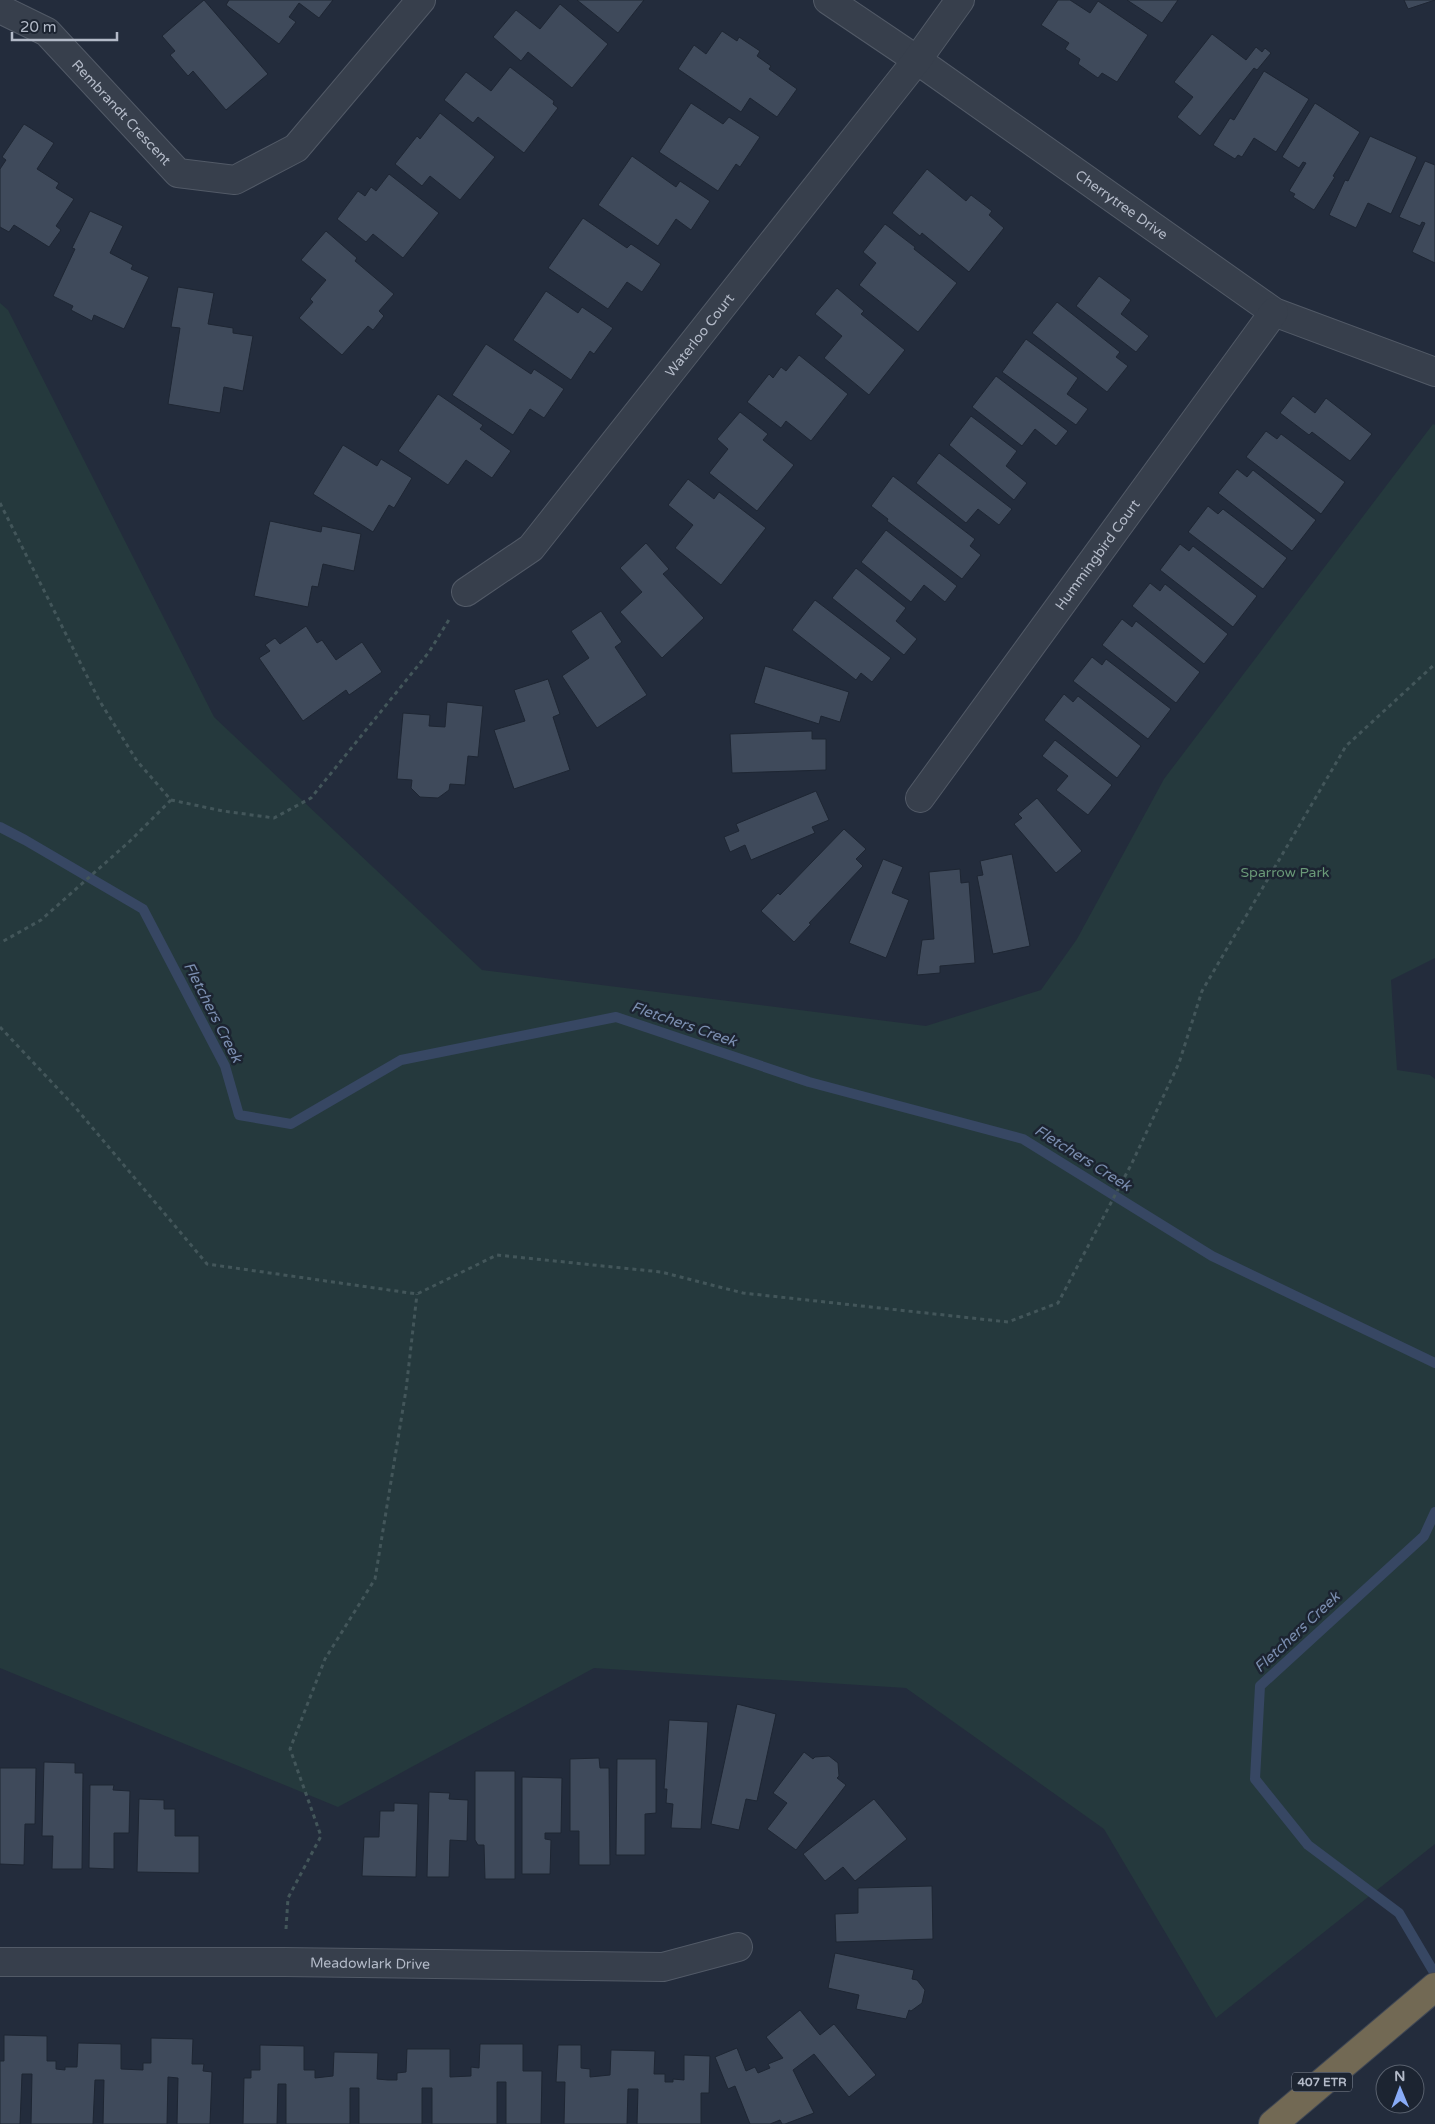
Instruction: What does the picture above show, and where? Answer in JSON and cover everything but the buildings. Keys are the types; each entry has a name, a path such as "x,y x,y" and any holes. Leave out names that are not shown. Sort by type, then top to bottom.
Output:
{"highway":[{"name":"407 ETR","path":"1273,2124 1435,1987"}],"street":[{"name":"Rembrandt Crescent","path":"0,8 47,32 178,173 235,180 296,148 421,0"},
{"name":"Cherrytree Drive","path":"828,0 917,60 1274,312 1435,372"},
{"name":"Waterloo Court","path":"466,592 531,548 917,60 960,0"},
{"name":"Hummingbird Court","path":"920,798 1274,312"},
{"name":"Meadowlark Drive","path":"0,1962 285,1962 662,1967 738,1947"}],"path":[{"path":"0,503 99,700 137,761 171,800 223,811 274,818 311,798 428,652 466,592"},
{"path":"0,1027 75,1107 208,1264 417,1294 497,1255 660,1272 743,1293 1008,1322 1058,1303 1132,1163 1179,1063 1202,991 1346,746 1435,664"},
{"path":"0,943 42,920 130,841 171,800"},
{"path":"285,1962 288,1898 321,1836 290,1749 324,1659 375,1579 406,1390 417,1294"}],"green space":[{"name":"Sparrow Park","path":"0,303 8,310 214,717 482,970 926,1026 1041,990 1077,939 1164,779 1433,424 1435,425 1435,958 1391,980 1397,1070 1430,1075 1435,1079 1435,1844 1216,2018 1104,1829 906,1688 594,1668 338,1807 0,1668"}],"waterway":[{"name":"Fletchers Creek","path":"0,827 143,909 225,1066 239,1115 291,1124 401,1060 616,1017 809,1082 1023,1139 1212,1256 1435,1363"},
{"name":"Fletchers Creek","path":"1435,1512 1424,1536 1260,1686 1255,1779 1308,1845 1399,1913 1435,1974"}]}
